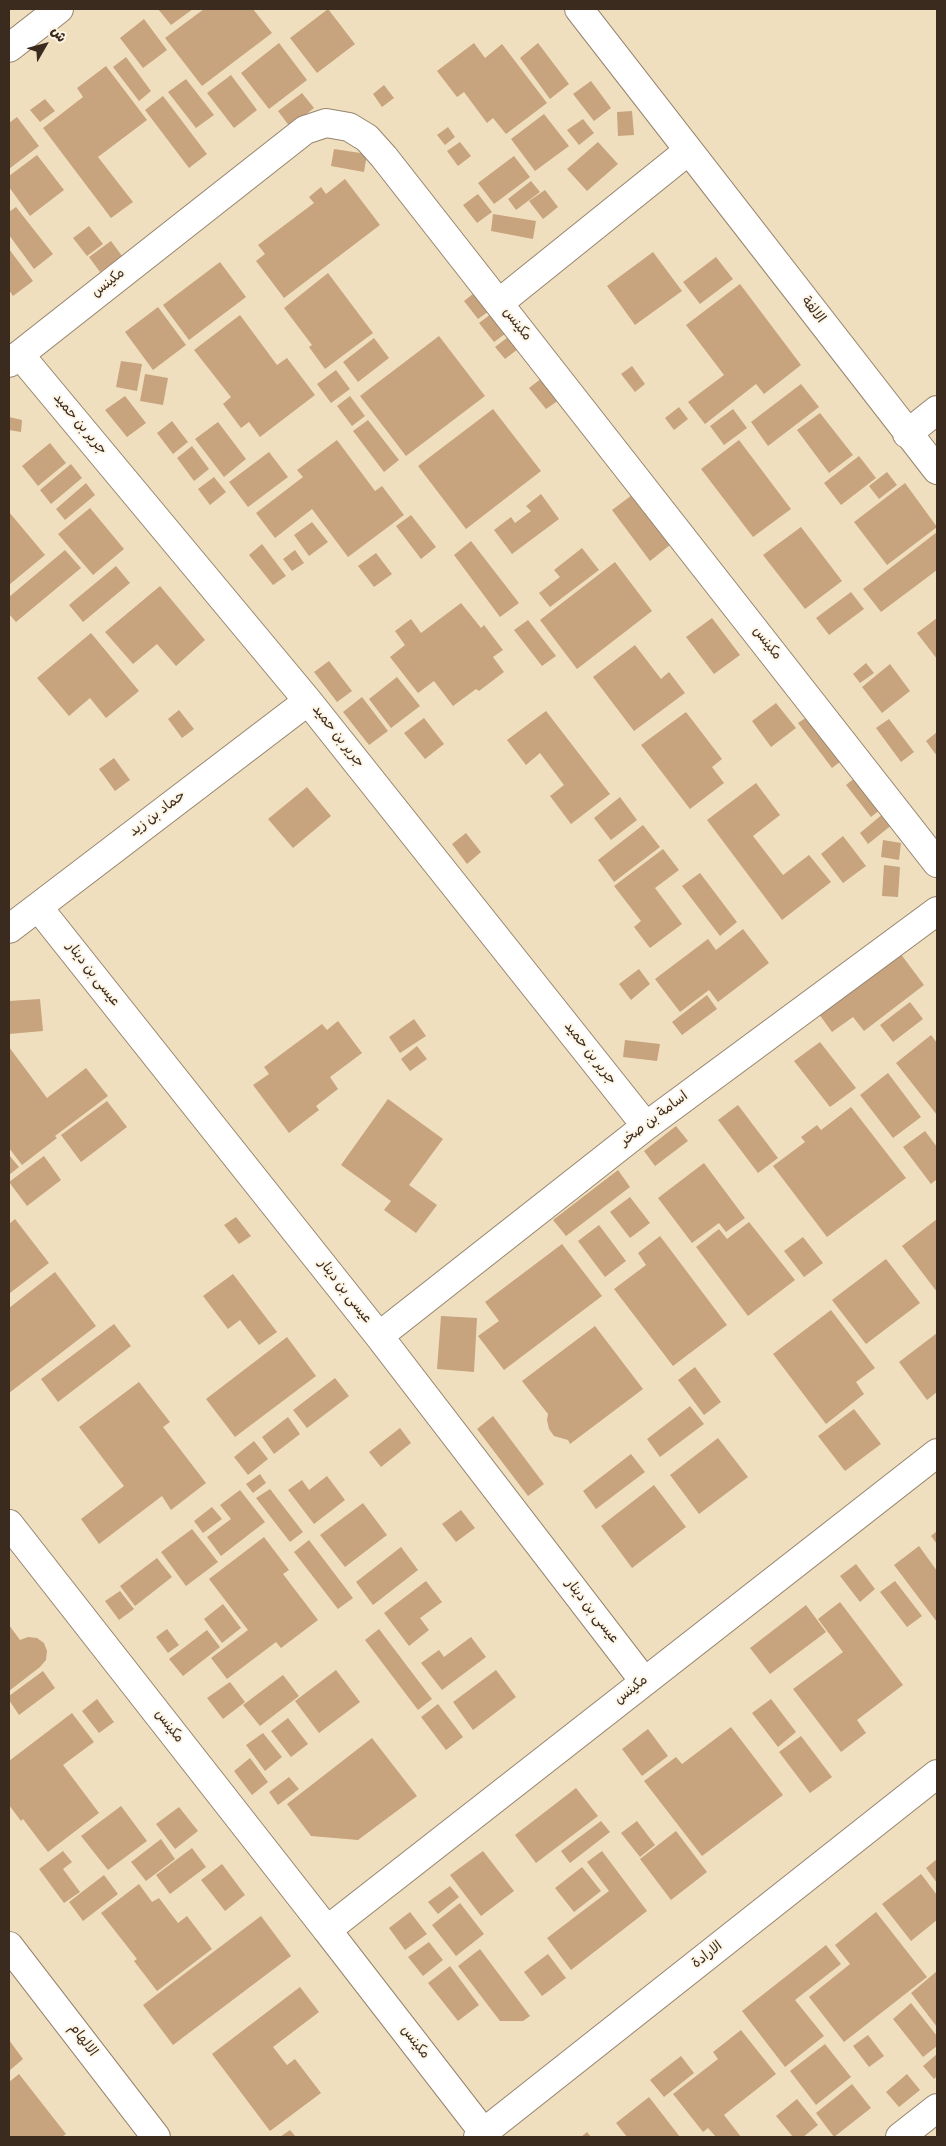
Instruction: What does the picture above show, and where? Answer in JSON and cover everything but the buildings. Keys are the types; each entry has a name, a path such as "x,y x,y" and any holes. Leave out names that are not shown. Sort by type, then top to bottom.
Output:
{"street":[{"path":"9,48 59,9"},
{"name":"الالفة","path":"579,9 907,434 937,470"},
{"name":"مكينس","path":"14,359 305,130 326,123 349,127 367,138 384,156 937,863"},
{"path":"499,303 688,151"},
{"name":"جرير بن حميد","path":"14,359 308,701 646,1126"},
{"path":"907,434 937,410"},
{"name":"حماد بن زيد","path":"9,930 308,701"},
{"name":"عيسى بن دينار","path":"38,907 379,1336 644,1681"},
{"name":"اسامة بن صخر","path":"379,1336 646,1126 937,912"},
{"name":"مكينس","path":"327,1930 937,1453"},
{"name":"مكينس","path":"9,1524 327,1930 481,2135"},
{"name":"الارادة","path":"481,2135 937,1774"},
{"name":"الالهام","path":"9,1946 156,2137"},
{"path":"900,2137 937,2108"}]}
